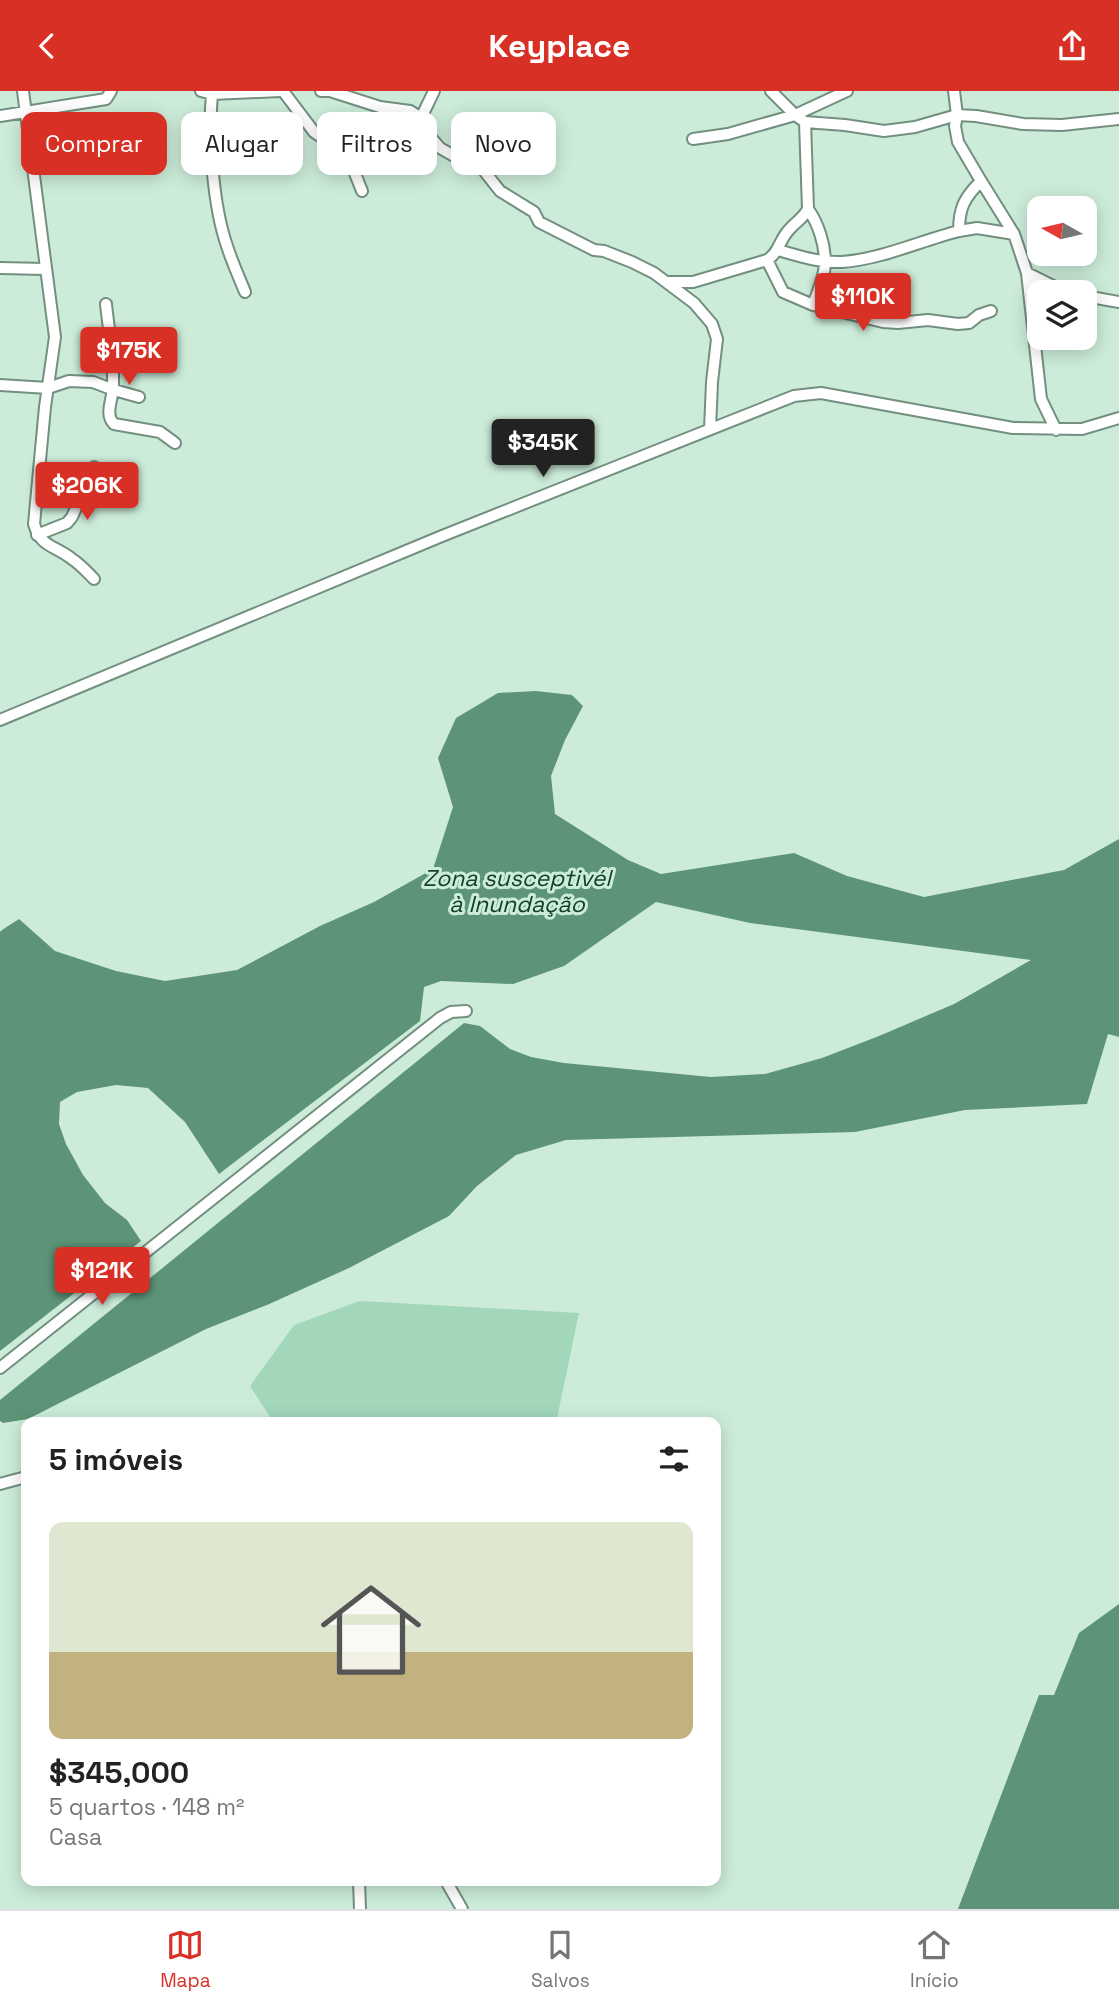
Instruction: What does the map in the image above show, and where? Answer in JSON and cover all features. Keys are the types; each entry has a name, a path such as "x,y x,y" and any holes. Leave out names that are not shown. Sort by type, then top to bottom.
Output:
{"street":[{"path":"23,91 26,112"},
{"path":"32,112 106,99 111,91"},
{"path":"245,292 226,246 220,217 207,92 282,91 313,132 338,149 352,166 362,191"},
{"path":"321,91 330,91 380,107 412,112"},
{"path":"424,112 434,91"},
{"path":"771,91 805,122 884,131 915,127 957,115 1023,124 1062,125 1119,119"},
{"path":"694,139 728,134 795,115 847,91"},
{"path":"954,91 958,142 1014,234 1027,273 1041,399 1056,430"},
{"path":"1102,120 1119,110"},
{"path":"0,116 21,114"},
{"path":"668,282 693,282 773,257 785,233 804,217 808,209 805,122"},
{"path":"437,144 452,156 481,167 500,191 534,212 539,222 594,250 604,251 654,273 694,303 712,324 717,339 710,429"},
{"path":"34,175 55,337 34,524 42,542 71,557 94,579"},
{"path":"959,231 959,215 963,203 981,181"},
{"path":"808,209 816,220 825,261 813,305"},
{"path":"778,250 813,260 842,262 879,256 959,231 977,229 1014,234"},
{"path":"767,260 783,292 813,305 883,322 928,320 969,323 979,315 991,311"},
{"path":"0,268 45,269"},
{"path":"1027,273 1043,280"},
{"path":"1097,298 1119,302"},
{"path":"106,304 114,390 109,415 114,423 160,432 175,443"},
{"path":"0,385 48,389 69,381 93,382 139,397"},
{"path":"0,720 442,536 794,396 821,393 1013,428 1082,429 1119,418"},
{"path":"37,535 67,523 94,467"},
{"path":"0,1368 440,1018 451,1012 466,1011"},
{"path":"0,1483 21,1478"},
{"path":"359,1886 360,1909"},
{"path":"449,1886 462,1909"}],"shaded area":[{"path":"360,1301 579,1313 557,1417 270,1417 250,1386 294,1325"}],"water":[{"name":"Zona susceptivél à Inundação","path":"536,691 572,695 583,706 565,740 551,776 555,814 628,860 661,874 794,853 847,876 924,897 1064,870 1119,839 1119,1037 1108,1034 1087,1104 965,1110 855,1132 566,1140 516,1155 477,1186 449,1216 349,1268 206,1329 32,1417 21,1417 21,1420 3,1423 0,1421 0,1400 464,1023 480,1026 510,1049 531,1057 564,1063 711,1077 765,1074 822,1058 954,1004 1031,960 750,923 656,902 564,966 513,984 441,981 424,987 420,1021 219,1174 185,1122 148,1088 116,1085 77,1092 60,1102 59,1124 66,1144 83,1175 105,1203 127,1220 141,1241 0,1351 0,932 19,919 55,951 116,971 165,981 237,970 320,926 374,902 433,869 453,807 438,758 456,718 498,693"},
{"path":"1119,1604 1119,1909 958,1909 1039,1695 1054,1695 1079,1633"}]}
